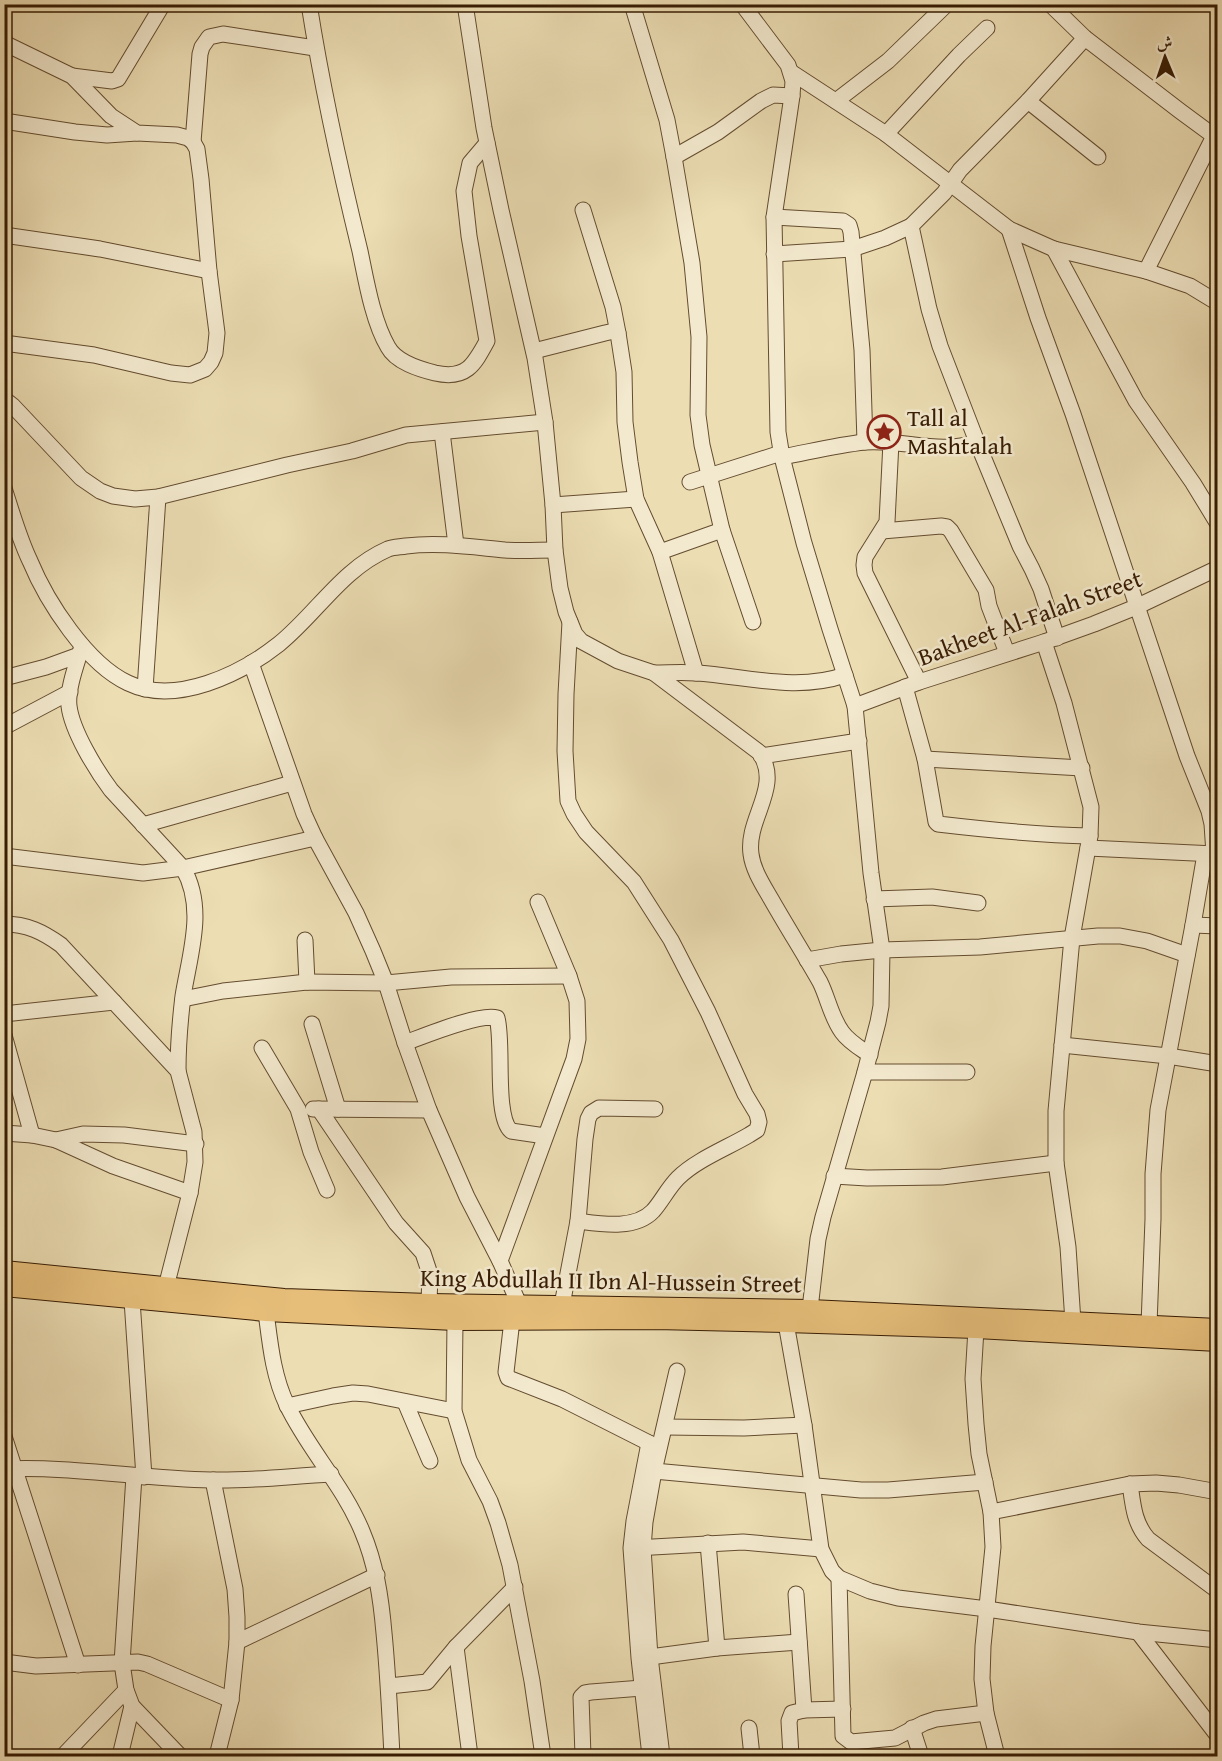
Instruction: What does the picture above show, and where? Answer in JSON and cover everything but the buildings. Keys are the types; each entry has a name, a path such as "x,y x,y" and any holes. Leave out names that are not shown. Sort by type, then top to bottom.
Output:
{"main road":[{"name":"King Abdullah II Ibn Al-Hussein Street","path":"4,1270 284,1298 429,1303 516,1312 656,1320 1217,1335"},
{"name":"King Abdullah II Ibn Al-Hussein Street","path":"4,1287 266,1312 455,1321 562,1305 810,1309 1149,1325 1217,1335"}],"street":[{"path":"72,76 118,80 163,4"},
{"path":"309,4 315,48 350,213 380,328 388,349 397,357 422,369 441,374 461,372 471,368 487,341 469,236 464,191 470,163 487,143"},
{"path":"465,4 487,143 534,351 545,422 560,588 570,622 581,641 618,661 654,673 715,718 766,762 768,777 765,794 750,836 751,856 759,877 821,985 834,1020 851,1042 870,1055"},
{"path":"632,4 667,120 674,157 694,284 699,337 698,415 708,477 722,530 753,622"},
{"path":"742,4 788,65 793,81 774,217 778,432 781,455 804,543 855,706 874,899 882,950 881,1006 870,1055 818,1239 810,1309"},
{"path":"836,101 888,61 947,4"},
{"path":"1050,4 1086,38 1216,137 1146,271"},
{"path":"886,134 958,54 987,28"},
{"path":"193,142 200,54 209,36 223,34 315,48"},
{"path":"774,254 852,249 911,226 931,208 960,170 1086,38"},
{"path":"4,43 72,76 111,116 137,133"},
{"path":"791,72 886,134 1009,229 1054,249 1146,271 1190,286 1218,303"},
{"path":"674,157 718,132 761,101 773,95 792,96"},
{"path":"1028,101 1098,157"},
{"path":"4,121 107,135 137,133 177,135 193,142 197,149 201,179 217,333 212,362 205,369 190,375 171,373 94,355 4,343"},
{"path":"583,210 613,307 618,333 624,372 625,422 636,499 660,552 696,673"},
{"path":"774,217 843,221 849,225 862,350 865,442"},
{"path":"911,226 929,309 940,346 977,442 1020,546 1032,569 1091,807 1089,842 1072,938 1056,1111 1056,1163 1068,1247 1073,1322"},
{"path":"1009,229 1077,425 1136,607 1212,824 1212,854 1193,925 1158,1110 1154,1158 1149,1325"},
{"path":"4,236 100,249 209,271"},
{"path":"1054,249 1136,401 1193,483 1218,524"},
{"path":"534,351 614,331 618,333"},
{"path":"4,399 81,478 100,491 125,498 158,497 352,451 406,435 545,422"},
{"path":"442,432 456,545"},
{"path":"690,482 781,455 865,442 891,442 950,448 977,442"},
{"path":"891,442 887,522 865,557 864,565 865,573 912,684 934,818 938,824 1212,854"},
{"path":"4,488 29,561 42,588 81,651 111,674 129,684 160,691 196,688 251,663 301,624 355,568 369,558 391,548 423,544 507,550 555,550"},
{"path":"145,688 158,497"},
{"path":"553,505 636,499"},
{"path":"882,531 947,527 986,590 989,606 1007,653"},
{"path":"660,552 722,530"},
{"name":"Bakheet Al-Falah Street","path":"855,706 912,684 1050,640 1136,607 1218,568"},
{"path":"570,622 565,751 568,801 586,832 634,882 671,940 708,1011 759,1122 757,1130 678,1178 652,1212 641,1221 618,1224 578,1221"},
{"path":"4,678 46,667 81,651"},
{"path":"81,651 70,692 69,705 72,718 92,761 111,790 183,868 190,880 196,913 183,999 178,1071 190,1111 196,1144 195,1162 190,1193 166,1287"},
{"path":"251,663 292,783 315,838 356,913 386,983 429,1110 467,1197 500,1261 516,1312 506,1372 508,1378 562,1399 654,1446"},
{"path":"654,673 696,673 779,684 832,680 845,675"},
{"path":"4,727 70,692"},
{"path":"761,756 859,741"},
{"path":"925,759 1082,768"},
{"path":"143,825 292,783"},
{"path":"4,856 143,873 183,868 315,838"},
{"path":"874,899 932,897 978,903"},
{"path":"500,1261 574,1059 578,1039 577,1001 538,902"},
{"path":"4,924 28,926 46,933 62,945 178,1071"},
{"path":"1193,925 1218,926"},
{"path":"807,960 882,950 980,947 1120,936 1147,941 1187,955"},
{"path":"305,940 307,982"},
{"path":"183,999 223,991 307,982 386,983 451,977 569,976"},
{"path":"4,1014 114,1002"},
{"path":"405,1043 455,1025 490,1017 496,1018 506,1125 512,1131 544,1136"},
{"path":"312,1024 338,1109"},
{"path":"4,1035 32,1135"},
{"path":"1062,1045 1168,1056 1218,1064"},
{"path":"262,1048 298,1109 311,1152 327,1190"},
{"path":"865,1072 968,1072"},
{"path":"562,1305 578,1221 588,1119 591,1113 599,1108 655,1109"},
{"path":"298,1109 429,1110"},
{"path":"319,1109 396,1223 423,1253 430,1274 429,1303"},
{"path":"4,1133 56,1140 113,1166 190,1193"},
{"path":"56,1140 83,1134 124,1134 196,1144"},
{"path":"834,1176 942,1177 1056,1163"},
{"path":"132,1300 139,1477 122,1663 126,1690 132,1706 180,1756"},
{"path":"266,1312 278,1380 287,1406 346,1500 361,1529 377,1575 389,1686 392,1756"},
{"path":"455,1321 454,1411 469,1460 490,1501 498,1523 515,1587 543,1756"},
{"path":"786,1323 814,1486 821,1549 832,1571 839,1578 870,1591 898,1598 1218,1641"},
{"path":"976,1329 973,1379 976,1424 991,1512 993,1546 982,1679 986,1713 997,1756"},
{"path":"662,1756 633,1521 654,1446 665,1427 677,1371"},
{"path":"287,1406 353,1394 379,1395 454,1411"},
{"path":"405,1402 429,1461"},
{"path":"665,1427 744,1428 804,1425"},
{"path":"4,1436 10,1469 78,1665"},
{"path":"650,1756 642,1688 637,1548 645,1522 654,1471 654,1446"},
{"path":"10,1469 213,1480 331,1474"},
{"path":"654,1471 861,1490 985,1482"},
{"path":"213,1480 235,1589 237,1642 231,1700 217,1756"},
{"path":"991,1512 1130,1484 1167,1484 1218,1492"},
{"path":"1130,1484 1140,1530 1148,1539 1218,1590"},
{"path":"637,1548 708,1543 761,1543 821,1549"},
{"path":"708,1543 717,1648"},
{"path":"237,1642 377,1575"},
{"path":"839,1578 843,1736 845,1739 851,1742 895,1738 912,1728 936,1719 986,1713"},
{"path":"389,1686 427,1682 456,1647 515,1587"},
{"path":"796,1594 804,1710"},
{"path":"1138,1632 1218,1736"},
{"path":"650,1657 717,1648 799,1642"},
{"path":"456,1647 470,1756"},
{"path":"4,1662 36,1666 138,1662 156,1667 231,1700"},
{"path":"582,1756 581,1697 591,1692 642,1688"},
{"path":"63,1756 126,1690"},
{"path":"120,1756 132,1706"},
{"path":"791,1756 789,1721 792,1713 804,1710 843,1709"},
{"path":"749,1728 752,1756"},
{"path":"912,1728 921,1756"}],"place":[{"name":"Tall al Mashtalah","path":"884,432"}]}
